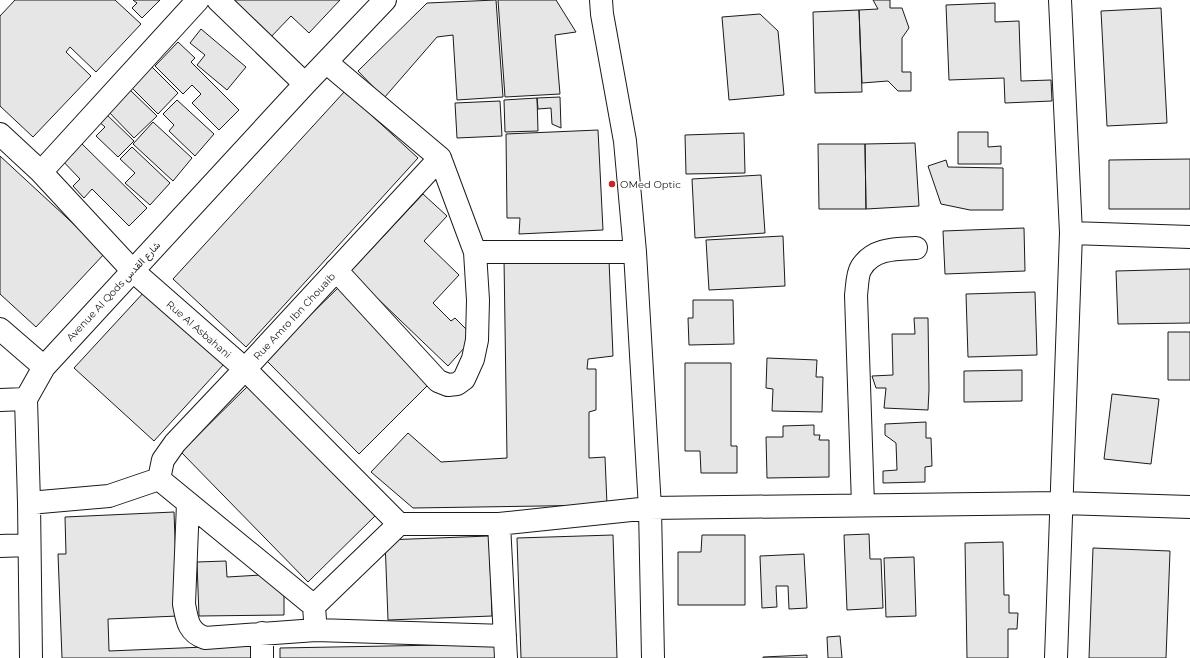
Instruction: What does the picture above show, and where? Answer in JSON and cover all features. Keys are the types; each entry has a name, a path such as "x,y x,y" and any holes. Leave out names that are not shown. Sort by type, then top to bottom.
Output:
{"street":[{"path":"41,172 198,0"},
{"path":"218,0 305,84"},
{"name":"Avenue Al Qods شارع القدس","path":"26,399 44,367 132,270 385,0"},
{"path":"601,0 602,14 625,141 635,252 650,508 653,658"},
{"path":"1056,658 1071,233 1060,0"},
{"path":"326,62 440,158 475,252 478,300 477,340 473,359 464,379 457,384 448,385 438,381 336,270"},
{"name":"Rue Al Asbahani","path":"0,134 41,172 132,270 244,370 399,524"},
{"name":"Rue Amro Ibn Chouaib","path":"159,479 163,460 175,443 440,158"},
{"path":"1071,233 1190,238"},
{"path":"863,505 856,296 860,269 871,257 887,250 916,248"},
{"path":"475,252 635,252"},
{"path":"0,329 44,367"},
{"path":"0,400 26,399 29,503 30,658"},
{"path":"29,503 109,496 159,479 314,606 316,630"},
{"path":"314,606 399,524 499,524 650,508 1062,503 1190,507"},
{"path":"188,504 184,604 186,617 191,630 197,635 205,638 316,630 505,636"},
{"path":"499,524 506,658"},
{"path":"0,546 29,545"},
{"path":"262,633 262,658"}],"building":[{"path":"15,0 115,0 141,24 96,72 70,47 66,52 91,76 33,137 0,106 0,16"},
{"path":"133,0 160,0 142,18 132,8 137,3"},
{"path":"227,0 340,0 309,33 291,16 268,40"},
{"path":"496,0 503,97 457,100 453,35 437,37 384,98 358,71 427,3"},
{"path":"498,0 556,0 576,32 555,35 560,94 505,97"},
{"path":"873,0 890,0 890,8 902,8 909,28 902,38 902,72 911,72 911,91 898,91 888,81 862,83 859,10 878,9"},
{"path":"995,3 995,22 1019,21 1021,81 1051,80 1052,101 1005,103 1004,78 949,80 946,5"},
{"path":"1161,8 1167,123 1107,126 1101,11"},
{"path":"859,10 862,92 815,93 813,12"},
{"path":"760,14 778,31 784,95 729,100 722,17"},
{"path":"201,29 246,67 227,90 197,65 205,55 190,43"},
{"path":"178,42 195,58 191,62 239,110 219,130 192,103 201,94 192,85 183,94 155,66"},
{"path":"150,65 178,93 158,114 130,86"},
{"path":"129,89 157,116 134,138 107,110"},
{"path":"345,91 418,158 246,347 173,279"},
{"path":"560,97 561,128 552,124 551,108 538,109 537,98"},
{"path":"537,98 538,131 505,132 504,100"},
{"path":"177,100 214,134 195,156 169,131 174,125 163,114"},
{"path":"500,101 502,136 457,138 455,103"},
{"path":"105,113 134,141 118,157 96,136 105,127 97,120"},
{"path":"153,122 192,158 173,181 133,144"},
{"path":"598,130 603,230 519,234 520,218 507,218 506,134"},
{"path":"958,132 988,132 988,147 1001,146 1001,164 958,164"},
{"path":"744,133 745,173 686,174 685,135"},
{"path":"77,139 147,208 129,226 92,189 84,198 73,186 80,179 59,157"},
{"path":"915,143 919,206 866,209 865,144"},
{"path":"818,144 865,144 866,209 819,209"},
{"path":"132,147 170,183 150,205 125,183 135,173 120,159"},
{"path":"0,156 105,253 36,327 0,294"},
{"path":"1190,159 1190,209 1109,209 1109,160"},
{"path":"946,160 948,167 1003,168 1003,210 970,210 941,204 928,166"},
{"path":"761,175 765,233 695,238 692,179"},
{"path":"423,194 447,216 424,241 459,275 433,303 451,321 455,318 474,337 448,366 350,272"},
{"path":"1024,228 1025,271 945,274 943,231"},
{"path":"783,236 785,286 709,290 706,240"},
{"path":"504,259 609,260 613,356 588,359 587,369 596,369 596,410 589,412 589,458 605,457 607,505 413,508 371,472 408,433 441,462 507,458"},
{"path":"1190,269 1190,323 1118,324 1116,271"},
{"path":"338,288 431,382 359,454 265,359"},
{"path":"145,291 224,364 154,441 74,368"},
{"path":"1035,292 1037,355 968,357 966,294"},
{"path":"693,300 733,300 734,344 689,345 688,318 693,318"},
{"path":"914,318 928,318 928,410 884,408 886,388 876,388 872,376 893,375 892,334 915,334"},
{"path":"1168,332 1190,332 1190,380 1168,380"},
{"path":"767,358 817,360 816,377 823,377 822,412 772,411 773,389 766,388"},
{"path":"685,363 731,363 731,446 737,446 737,473 701,473 700,451 685,451"},
{"path":"1022,370 1022,401 964,402 964,371"},
{"path":"251,383 378,513 308,582 181,452"},
{"path":"1112,394 1159,399 1151,464 1104,459"},
{"path":"926,422 926,438 931,438 932,466 925,467 925,482 883,483 883,471 897,470 896,443 885,435 885,424"},
{"path":"814,425 814,435 820,435 819,440 829,440 829,477 767,478 766,437 783,437 783,426"},
{"path":"174,512 178,616 108,619 109,651 252,645 252,658 62,658 58,554 66,554 65,517"},
{"path":"869,534 870,559 881,559 883,608 847,610 844,535"},
{"path":"613,535 617,658 521,658 517,538"},
{"path":"702,535 745,535 745,605 678,605 678,552 701,552"},
{"path":"489,536 492,616 388,620 385,540"},
{"path":"1003,542 1004,595 1009,595 1009,613 1018,613 1017,629 1008,629 1008,658 967,658 965,543"},
{"path":"1093,548 1170,551 1166,658 1089,658"},
{"path":"804,554 807,608 789,609 788,586 776,586 777,607 762,608 760,556"},
{"path":"914,557 916,616 886,617 884,558"},
{"path":"226,561 227,577 261,575 284,596 284,615 199,616 197,562"},
{"path":"840,636 842,658 828,658 827,637"},
{"path":"495,644 495,658 280,658 280,648"},
{"path":"807,655 807,658 763,658 763,657"}],"place":[{"name":"OMed Optic","path":"612,184"}]}
